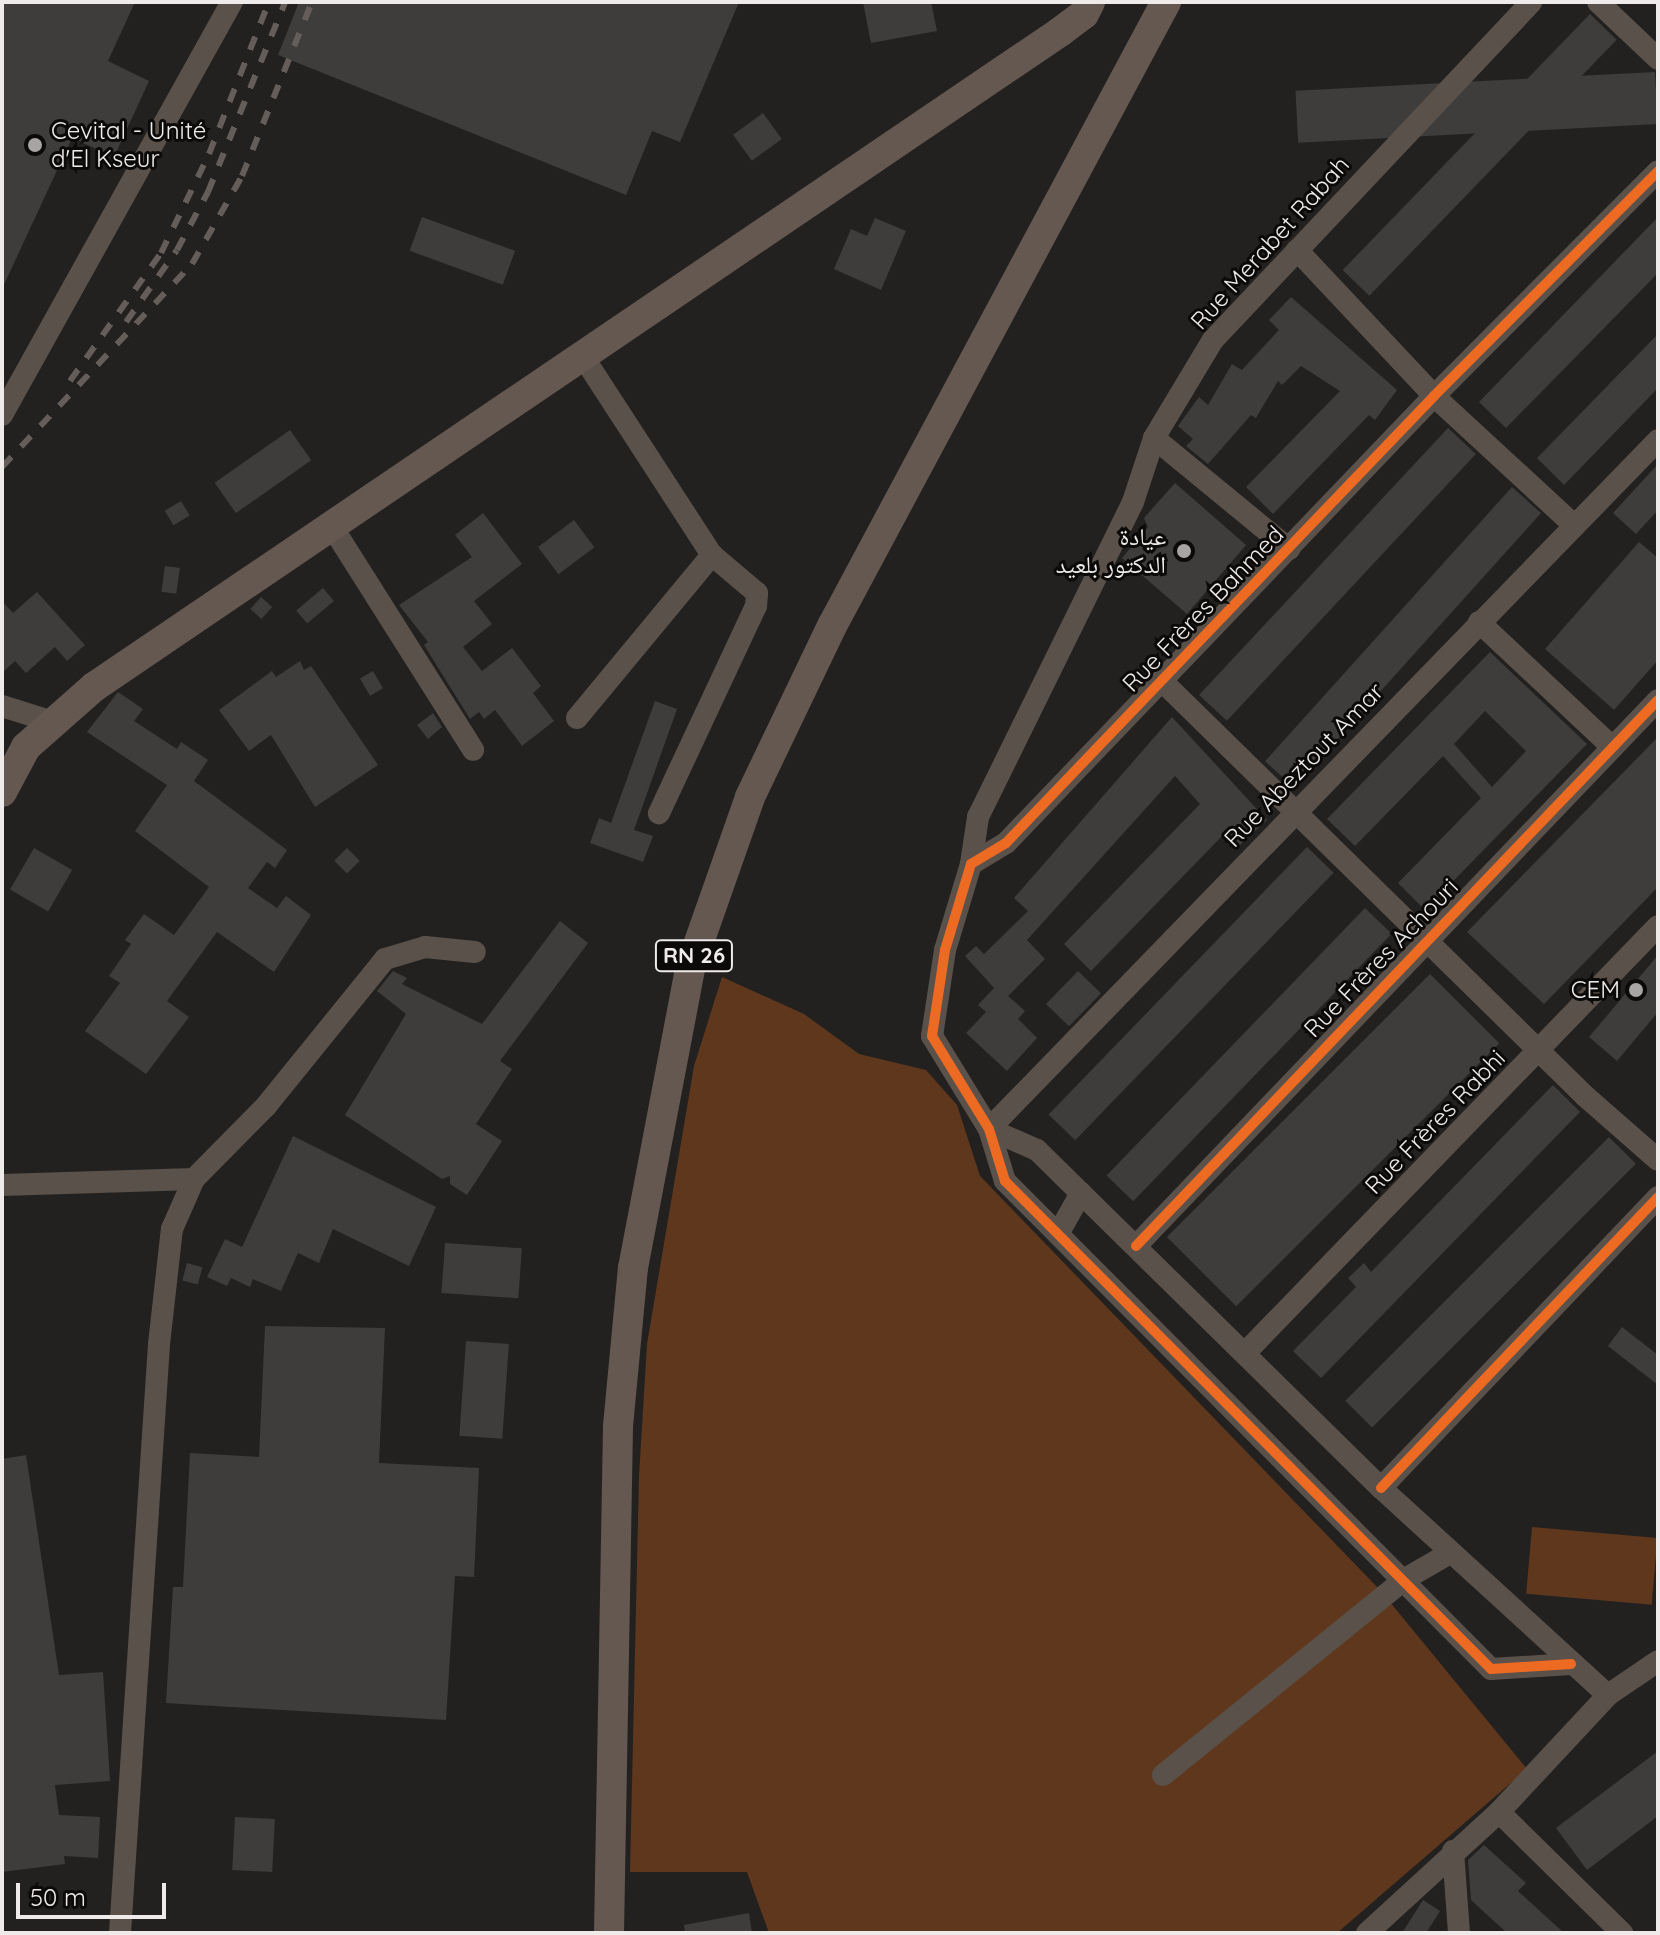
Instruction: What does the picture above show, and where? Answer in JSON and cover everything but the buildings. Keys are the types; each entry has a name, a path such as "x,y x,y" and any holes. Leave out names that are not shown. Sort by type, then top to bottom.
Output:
{"main road":[{"path":"2,792 26,747 50,721 331,525 1060,32 1084,14 1090,2"},
{"name":"RN 26","path":"609,1933 618,1426 633,1268 652,1152 691,965 750,797 832,626 1166,2"},
{"name":"RN 26","path":"1128,75 1175,2"}],"street":[{"path":"2,415 232,2"},
{"name":"Rue Merabet Rabah","path":"971,864 978,817 1133,502 1154,438 1213,340 1531,2"},
{"path":"1598,2 1658,59"},
{"name":"Rue Frères Bahmed","path":"971,864 1006,843 1434,396 1658,171"},
{"path":"1297,250 1434,396 1574,525"},
{"path":"582,355 712,555 757,593 756,606 659,813"},
{"path":"1154,438 1289,549"},
{"name":"Rue Abeztout Amar","path":"989,1129 1658,440"},
{"path":"331,525 473,750"},
{"path":"577,718 712,555"},
{"path":"1479,622 1612,747"},
{"path":"1162,681 1540,1052 1658,1160"},
{"name":"Rue Frères Achouri","path":"1136,1246 1425,939 1658,700"},
{"path":"2,706 50,721"},
{"path":"971,864 945,950 932,1036 989,1129 1005,1181 1405,1579 1491,1669 1571,1664"},
{"name":"Rue Frères Rabhi","path":"1247,1351 1540,1052 1658,926"},
{"path":"120,1933 159,1344 172,1229 194,1179 266,1106 385,959 425,947 475,952"},
{"path":"989,1129 1037,1150 1247,1351 1381,1488 1608,1695"},
{"path":"3,1179 194,1179"},
{"path":"1058,1234 1081,1193"},
{"path":"1381,1488 1658,1197"},
{"path":"1163,1775 1405,1579 1450,1553"},
{"path":"1367,1933 1499,1812 1608,1695 1658,1661"},
{"path":"1499,1812 1622,1933"},
{"path":"1453,1851 1459,1933"}],"shaded area":[{"path":"722,977 804,1014 859,1054 926,1070 957,1105 980,1176 1380,1590 1527,1769 1337,1933 769,1933 747,1872 630,1872 639,1476 647,1344 694,1066"},
{"path":"1532,1527 1658,1538 1652,1605 1526,1594"}],"railway":[{"path":"70,381 161,253 209,154 269,2"},
{"path":"126,322 177,250 208,192 285,2"},
{"path":"2,467 192,264 242,176 312,2"}],"cycle path":[{"path":"1571,1664 1491,1669 1005,1181 989,1129 932,1036 945,950 971,864 1006,843 1434,396 1658,171"},
{"path":"1136,1246 1658,700"},
{"path":"1381,1488 1658,1197"}],"place":[{"name":"Cevital - Unité d'El Kseur","path":"35,145"},
{"name":"عيادة الدكتور بلعيد","path":"1184,551"},
{"name":"CEM","path":"1636,990"}]}
